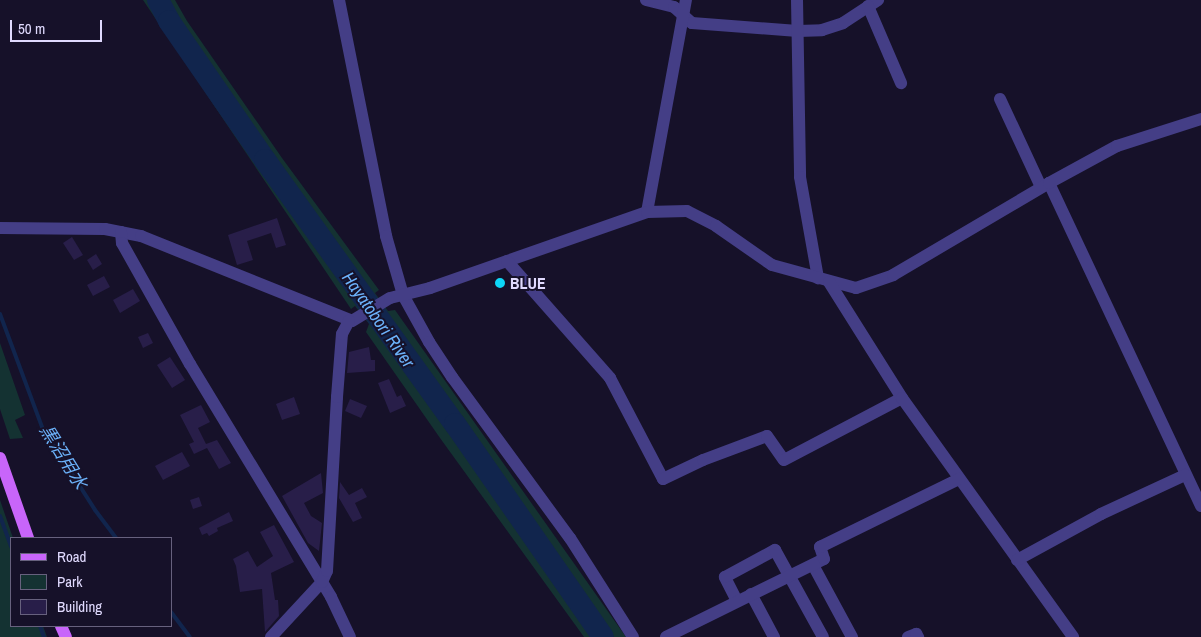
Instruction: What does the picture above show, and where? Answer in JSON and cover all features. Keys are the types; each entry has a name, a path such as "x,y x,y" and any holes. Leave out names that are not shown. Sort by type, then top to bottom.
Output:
{"main road":[{"path":"0,458 28,537"}],"street":[{"path":"339,0 386,236 403,295 429,342 452,377 570,538 633,637"},
{"path":"646,0 674,7 692,23 798,31 822,30 844,22 873,3 901,83"},
{"path":"647,212 686,0"},
{"path":"797,0 800,177 823,280 902,398 1073,637"},
{"path":"1000,99 1045,185 1201,506"},
{"path":"272,637 322,582 327,571 342,334 354,319 386,300 507,261 647,212 687,211 716,226 772,265 856,288 893,275 1045,185 1117,146 1201,119"},
{"path":"0,228 74,228 121,232 165,244 354,319"},
{"path":"121,232 122,243 190,364 322,582 350,637"},
{"path":"507,261 610,378 663,479 703,460 767,436 784,460 902,398"},
{"path":"1017,560 1101,514 1185,474"},
{"path":"666,637 824,559 820,547 959,479"},
{"path":"737,601 724,577 775,550 823,637"},
{"path":"813,564 852,637"},
{"path":"751,594 774,637"},
{"path":"908,637 916,634 918,637"}],"green space":[{"path":"143,0 149,0 248,146 596,637 584,637 440,438 366,332 369,324 355,306 351,309"},
{"path":"167,0 175,0 187,21 282,158 379,290 375,293 388,311 395,310 626,637 614,637 215,76"},
{"path":"0,343 25,415 15,420 23,438 10,439 0,409"},
{"path":"0,500 13,537 10,537 10,627 43,627 47,637 0,637"}],"building":[{"path":"277,218 286,245 276,248 271,233 247,241 253,260 237,265 228,235"},
{"path":"72,237 83,255 74,260 63,243"},
{"path":"96,254 102,264 93,270 87,260"},
{"path":"104,276 110,287 93,296 87,285"},
{"path":"133,289 140,301 120,313 113,300"},
{"path":"148,333 153,343 143,348 138,337"},
{"path":"369,347 371,360 375,360 375,371 347,373 349,352"},
{"path":"170,357 185,380 172,388 157,365"},
{"path":"389,379 397,397 401,395 406,406 390,413 378,383"},
{"path":"294,397 300,414 282,420 276,404"},
{"path":"350,399 367,406 361,418 345,411"},
{"path":"201,405 210,422 198,428 206,444 217,440 231,463 219,469 207,448 194,454 189,444 194,442 180,415"},
{"path":"182,452 190,466 163,480 155,466"},
{"path":"321,473 323,493 304,503 311,516 322,523 319,551 308,543 282,496"},
{"path":"340,482 349,495 362,488 367,497 355,503 362,518 353,522 339,498"},
{"path":"199,497 202,506 193,509 190,500"},
{"path":"229,512 233,521 217,528 218,531 209,536 207,533 202,535 199,528"},
{"path":"274,525 294,562 271,573 275,600 278,600 279,616 265,632 262,589 240,592 233,559 248,551 257,567 273,556 260,532"}],"waterway":[{"name":"Hayatobori River","path":"158,0 169,21 265,160 455,424 603,637"},
{"name":"黒沼用水","path":"0,314 42,427 95,510 115,537"},
{"path":"0,516 10,544"},
{"name":"黒沼用水","path":"172,613 190,637"},
{"path":"40,627 44,637"}],"place":[{"name":"BLUE","path":"500,283"}]}
